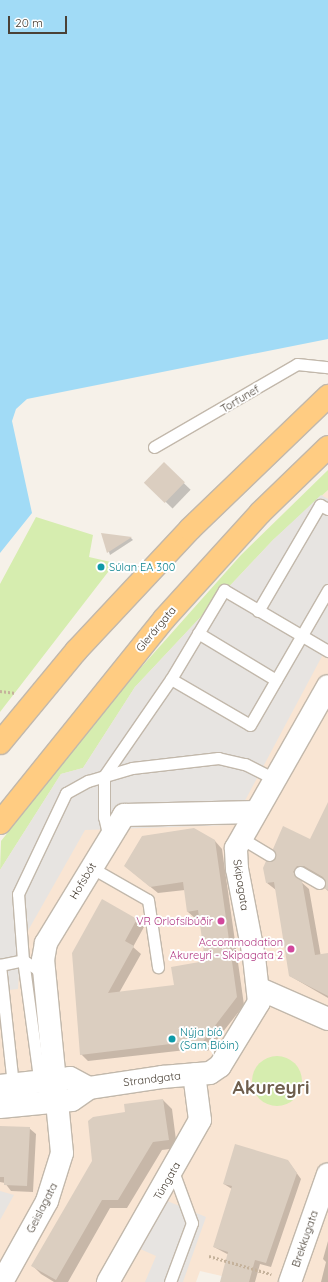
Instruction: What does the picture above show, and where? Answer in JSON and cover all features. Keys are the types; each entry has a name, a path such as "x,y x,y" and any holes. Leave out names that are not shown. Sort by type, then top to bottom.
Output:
{"highway":[{"path":"0,743 76,651 185,534 328,396"},
{"name":"Glerárgata","path":"0,823 164,619 260,513 328,447"}],"street":[{"name":"Skipagata","path":"215,1071 254,1012 260,989 236,859 241,838 328,686"},
{"name":"Hofsbót","path":"49,1091 43,960 46,943 124,815 256,812"},
{"path":"260,989 328,1019"},
{"name":"Strandgata","path":"7,1085 49,1091 72,1100 89,1088 215,1071"},
{"name":"Túngata","path":"108,1282 173,1171 200,1120 194,1074"},
{"name":"Strandgata","path":"0,1107 49,1091"},
{"name":"Geislagata","path":"4,1281 57,1179 62,1153 49,1091"},
{"name":"Brekkugata","path":"290,1282 328,1174"}],"lane":[{"name":"Torfunef","path":"154,447 297,364 328,367"},
{"path":"258,611 320,505 328,509"},
{"path":"109,839 104,817 104,776 171,679 224,590 328,651"},
{"path":"171,679 250,725 328,590"},
{"path":"198,634 276,680"},
{"path":"49,1091 23,960 18,894 66,793 104,776 132,768 218,758 245,764 275,779"},
{"path":"241,838 269,855"},
{"path":"92,868 148,900 158,967"},
{"path":"300,872 318,883"},
{"path":"7,1085 0,965 23,960 37,969 45,987"},
{"path":"170,1282 192,1223 173,1171"}],"path":[{"path":"0,691 16,693"},
{"path":"209,1256 255,1270"}],"shaded area":[{"path":"328,490 328,1282 248,1282 200,1271 196,1282 0,1282 0,870 61,774 83,768 135,687 273,540"},
{"path":"321,495 328,499 328,645 232,825 85,830 21,943 18,989 0,991 0,870 61,774 83,768 135,687 273,540"},
{"path":"0,1191 14,1195 0,1220"},
{"path":"165,1200 206,1217 183,1282 145,1282 156,1256 138,1248"}],"green space":[{"path":"328,470 328,490 273,540 135,687 83,768 61,774 0,870 1,841 129,681 241,555"},
{"path":"36,517 93,535 89,557 115,563 0,712 0,584"},
{"path":"272,1056 282,1056 295,1063 302,1076 302,1086 295,1099 282,1106 272,1106 263,1102 256,1095 252,1086 252,1076 256,1067 263,1060"}],"water":[{"path":"0,0 328,0 328,339 27,399 16,409 12,421 32,513 0,553"}],"building":[{"path":"164,462 185,482 165,503 144,483"},
{"path":"101,533 132,537 107,553"},
{"path":"328,802 328,890 323,888 326,883 323,877 304,866 297,866 293,872 302,881 315,955 328,953 328,996 289,976 274,882 266,883 263,868 266,861 275,858 273,849 283,826 310,839"},
{"path":"194,828 215,840 237,997 201,1044 187,1042 80,1055 72,953 102,899 137,919 125,941 134,946 108,993 174,985 171,967 205,961 198,910 187,912 183,882 150,887 124,866 142,836"},
{"path":"163,1099 169,1140 153,1142 118,1200 102,1200 56,1280 31,1266 92,1161 88,1121 93,1117 125,1112 124,1104"},
{"path":"0,1126 30,1127 27,1186 4,1185 4,1177 0,1177"},
{"path":"235,1144 288,1160 297,1173 266,1263 255,1260 249,1282 220,1282 228,1252 213,1247 232,1186 223,1184"}],"place":[{"name":"Súlan EA 300","path":"101,567"},
{"name":"VR Orlofsíbúðir","path":"221,921"},
{"name":"Accommodation Akureyri - Skipagata 2","path":"291,949"},
{"name":"Nýja bíó (Sam Bíóin)","path":"172,1039"}],"district":[{"name":"Akureyri","path":"271,1088"}]}
